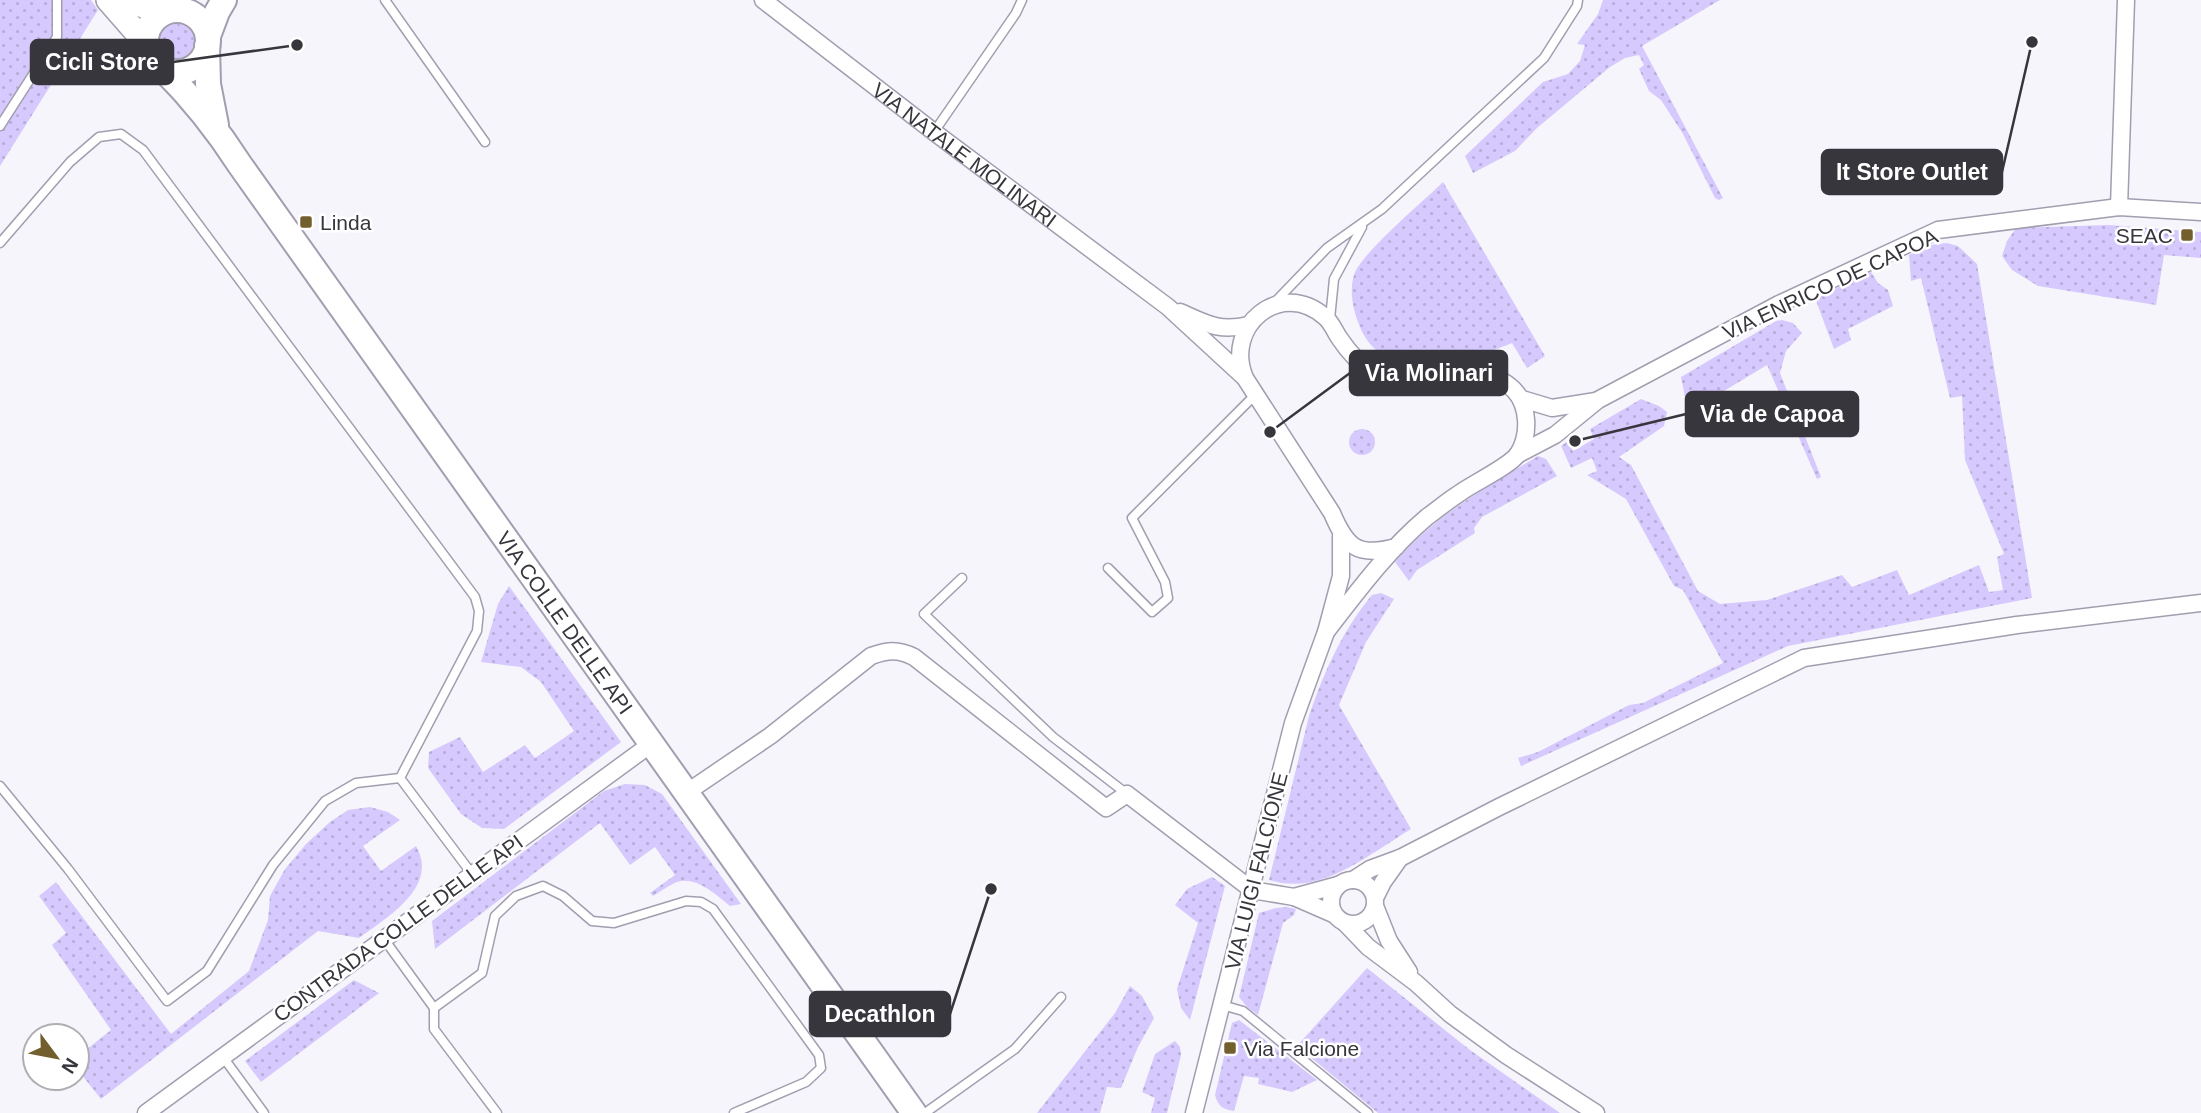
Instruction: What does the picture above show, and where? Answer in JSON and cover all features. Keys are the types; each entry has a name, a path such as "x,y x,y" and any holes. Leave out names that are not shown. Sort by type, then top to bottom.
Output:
{"main road":[{"path":"207,41 199,19 186,7 163,12 149,26 146,35 155,61 171,71 190,69 198,63 224,0"},
{"name":"VIA COLLE DELLE API","path":"207,41 208,84 217,130"},
{"name":"VIA COLLE DELLE API","path":"155,61 189,95 217,130 914,1113"}],"street":[{"name":"VIA COLLE DELLE API","path":"108,0 136,32 155,61"},
{"path":"128,0 146,7 186,7"},
{"name":"VIA NATALE MOLINARI","path":"763,0 934,132 1168,306 1245,377"},
{"path":"2119,207 2126,0"},
{"name":"VIA ENRICO DE CAPOA","path":"1396,547 1456,495 1517,455 1555,435 1598,400 1779,304 1938,230 2119,207 2201,212"},
{"path":"1396,547 1379,552 1364,550 1355,547 1341,536 1332,513 1245,377 1240,360 1243,338 1249,325 1263,311 1272,305 1292,302 1313,309 1329,322 1354,358 1382,378 1421,385 1458,376 1480,375 1507,384 1522,399 1526,410 1525,438 1517,455"},
{"name":"VIA NATALE MOLINARI","path":"1168,306 1216,328 1230,329 1249,325"},
{"name":"VIA ENRICO DE CAPOA","path":"1522,399 1552,408 1598,400"},
{"name":"VIA LUIGI FALCIONE","path":"1194,1113 1293,723 1326,632 1341,576 1341,536"},
{"name":"VIA LUIGI FALCIONE","path":"1326,632 1396,547"},
{"path":"1294,897 1346,883 1370,869 1400,858 1804,659 2017,625 2201,603"},
{"path":"686,793 770,736 871,656 900,650 914,657 1106,808 1127,794 1252,890 1294,897 1339,918 1361,923 1367,919 1383,881 1400,858"},
{"name":"CONTRADA COLLE DELLE API","path":"146,1113 651,744"},
{"path":"1346,883 1367,885 1389,941 1416,983"},
{"path":"1346,883 1331,899 1339,918 1368,947 1416,983 1450,1014 1506,1055 1596,1113"}],"lane":[{"path":"0,126 57,37 57,0"},
{"path":"385,0 485,142"},
{"path":"934,132 1016,13 1022,0"},
{"path":"1272,305 1327,248 1382,209 1544,58 1577,6 1578,0"},
{"path":"0,243 70,163 99,137 121,134 143,150 475,597 479,611 477,631 400,778"},
{"path":"1329,322 1334,279 1363,225"},
{"path":"1108,568 1152,612 1168,598 1165,582 1132,518 1256,394"},
{"path":"962,578 924,614 1053,737 1127,794"},
{"path":"0,786 68,869 167,1001 206,971 273,865 325,801 356,783 400,778"},
{"path":"400,778 472,874"},
{"path":"434,1008 482,973 495,916 516,896 544,886 563,896 592,921 614,923 686,901 701,902 713,909 819,1055 821,1068 806,1082 734,1113"},
{"path":"384,939 434,1008 434,1029 497,1113"},
{"path":"925,1113 1016,1049 1060,997"},
{"path":"1222,1005 1243,1011 1368,1113"},
{"path":"223,1057 264,1113"}],"shaded area":[{"path":"0,0 91,0 98,10 0,166"},
{"path":"1603,0 1720,0 1642,46 1723,198 1715,198 1683,134 1661,100 1649,91 1639,69 1644,65 1639,55 1625,58 1610,67 1537,128 1515,151 1473,173 1465,156 1543,82 1568,74 1580,61 1585,45 1577,44 1598,14"},
{"path":"177,24 189,29 194,41 189,53 177,58 165,53 160,41 165,29"},
{"path":"1443,182 1545,356 1527,368 1512,343 1450,362 1407,364 1388,358 1372,346 1360,327 1352,294 1354,275 1359,265 1380,241"},
{"path":"2109,225 2201,232 2201,258 2164,255 2156,305 2038,286 2012,270 2002,256 2007,241 2016,228"},
{"path":"1947,243 1958,246 1977,264 2032,598 1788,646 1521,766 1518,758 1538,752 1629,705 1643,703 1723,663 1683,590 1674,586 1626,499 1587,475 1597,471 1592,458 1571,468 1561,446 1568,441 1573,451 1594,439 1590,429 1641,399 1667,412 1664,426 1619,457 1631,465 1698,591 1720,604 1767,600 1842,575 1852,587 1897,570 1909,595 1979,565 1989,592 2003,590 1997,557 2004,554 1965,460 1962,396 1950,398 1921,278 1911,281 1909,255 1930,245"},
{"path":"1871,272 1878,283 1888,290 1893,306 1848,329 1851,340 1834,349 1815,298"},
{"path":"1782,320 1793,323 1802,333 1786,351 1780,373 1821,477 1817,479 1767,365 1704,403 1691,407 1686,402 1681,377"},
{"path":"1362,429 1371,433 1375,442 1371,451 1362,455 1353,451 1349,442 1353,433"},
{"path":"1538,456 1546,459 1557,476 1482,517 1474,528 1475,533 1417,570 1409,581 1395,562 1411,545 1462,503"},
{"path":"509,586 621,742 504,829 482,828 461,814 428,768 429,752 460,737 483,772 525,745 535,758 574,731 541,682 521,667 481,662 498,604"},
{"path":"1381,593 1394,599 1366,642 1339,705 1411,829 1361,861 1326,878 1288,884 1269,880 1309,716 1321,684 1335,652 1361,609 1372,595"},
{"path":"625,784 645,785 662,794 741,904 730,906 699,884 684,881 674,883 653,896 650,893 675,875 655,847 630,865 600,823 435,949 432,921 604,791"},
{"path":"370,807 388,812 400,820 363,846 381,871 416,846 422,861 421,875 407,900 359,938 318,931 101,1099 91,1086 91,1046 111,1030 52,945 66,933 39,896 56,882 171,1034 249,971 268,920 270,896 285,869 307,843 348,810"},
{"path":"1212,877 1225,886 1190,1020 1181,1008 1177,989 1198,923 1175,905 1187,889"},
{"path":"1287,907 1296,909 1294,915 1283,923 1258,1015 1239,997 1259,913"},
{"path":"1367,968 1470,1050 1560,1113 1378,1113 1297,1046"},
{"path":"354,980 379,993 261,1082 245,1061"},
{"path":"1130,986 1142,996 1154,1018 1138,1047 1121,1088 1107,1087 1100,1113 1037,1113 1115,1013"},
{"path":"1239,1020 1317,1080 1292,1092 1258,1084 1259,1078 1244,1076 1234,1111 1221,1106 1215,1095 1232,1023"},
{"path":"1175,1041 1180,1047 1181,1055 1167,1113 1151,1113 1155,1098 1142,1092 1155,1054"}],"place":[{"name":"It Store Outlet","path":"2032,42"},
{"name":"Cicli Store","path":"297,45"},
{"name":"Linda","path":"306,222"},
{"name":"SEAC","path":"2187,235"},
{"name":"Via Molinari","path":"1270,432"},
{"name":"Via de Capoa","path":"1575,441"},
{"name":"Decathlon","path":"991,889"},
{"name":"Via Falcione","path":"1230,1048"}]}
